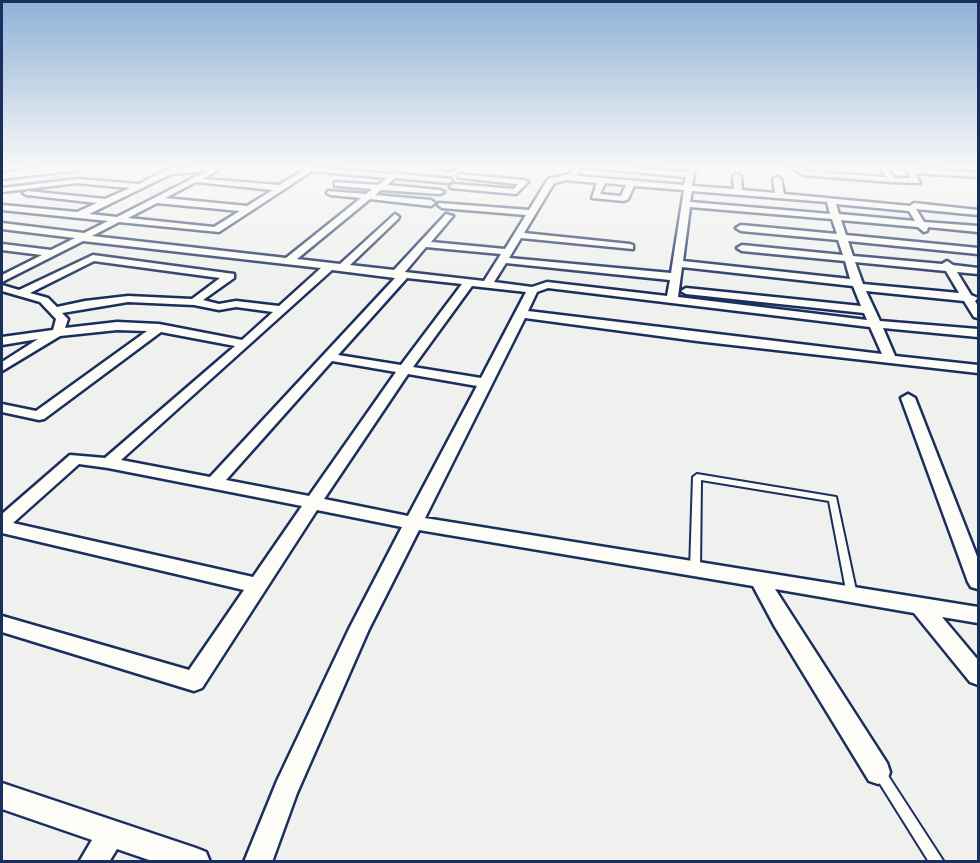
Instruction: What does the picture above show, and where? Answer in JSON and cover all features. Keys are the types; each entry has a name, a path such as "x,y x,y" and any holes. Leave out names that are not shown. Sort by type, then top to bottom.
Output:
{"street":[{"path":"5,207 216,230 253,207"},
{"path":"78,215 96,207"},
{"path":"2,279 141,207"},
{"path":"232,207 250,209"},
{"path":"288,262 354,207"},
{"path":"467,207 532,213"},
{"path":"2,624 194,681 405,369 477,284 506,256 535,207"},
{"path":"673,295 686,207"},
{"path":"721,207 978,230"},
{"path":"832,207 858,285 890,359"},
{"path":"906,207 912,208 936,248 973,298 978,315"},
{"path":"917,207 978,212"},
{"path":"740,209 743,270"},
{"path":"214,483 330,357 449,216"},
{"path":"108,463 281,310 395,217"},
{"path":"2,226 400,276 533,290 547,285 868,310"},
{"path":"741,228 978,251"},
{"path":"518,236 630,248"},
{"path":"424,244 675,277"},
{"path":"3,248 53,253"},
{"path":"742,248 949,267 978,272"},
{"path":"21,293 93,258 230,276 194,302"},
{"path":"677,264 973,298"},
{"path":"2,288 44,300 62,319 58,332 2,367"},
{"path":"258,861 286,790 359,629 533,290"},
{"path":"673,295 875,324 978,333"},
{"path":"55,311 85,304 128,299 194,302 219,307 236,304 281,310"},
{"path":"521,314 978,369"},
{"path":"2,341 117,326 159,328 245,344"},
{"path":"2,408 39,416 159,328"},
{"path":"330,357 486,383"},
{"path":"908,398 978,582"},
{"path":"2,525 76,459 214,483 414,523 978,615"},
{"path":"2,525 257,586"},
{"path":"760,581 782,621 878,772"},
{"path":"921,607 978,675"},
{"path":"2,796 196,861"},
{"path":"93,861 112,833"}],"lane":[{"path":"695,570 697,477 833,499 853,596"},
{"path":"878,772 937,861"}]}
